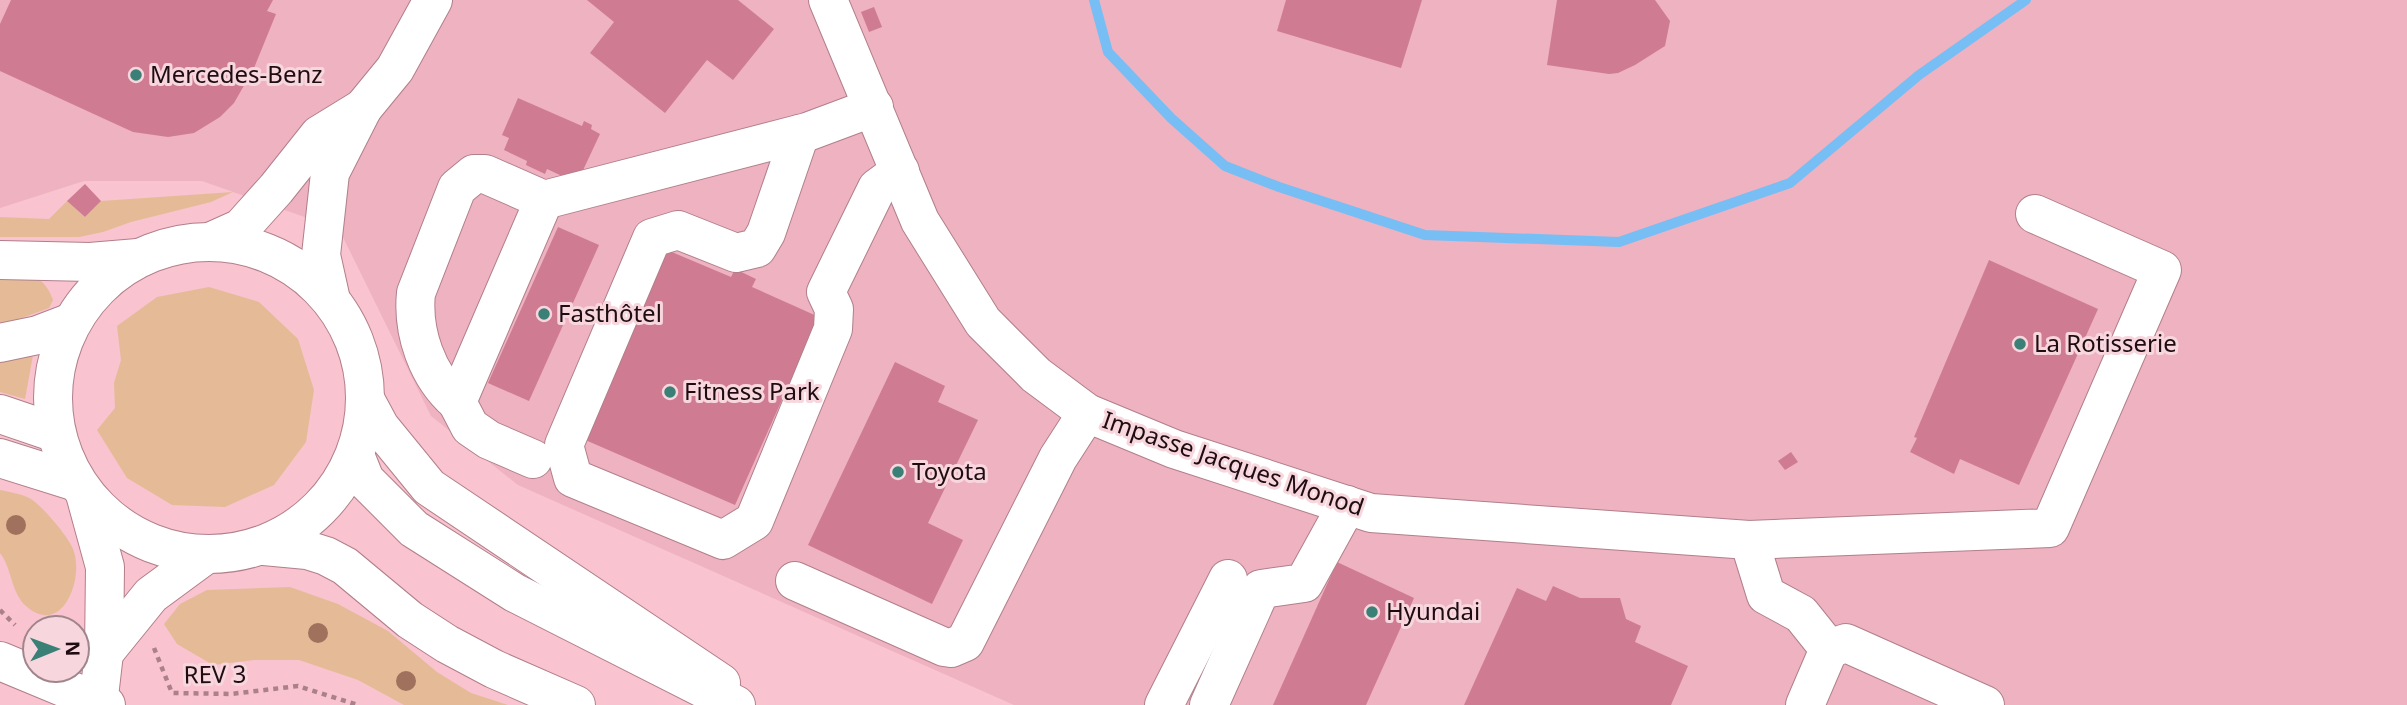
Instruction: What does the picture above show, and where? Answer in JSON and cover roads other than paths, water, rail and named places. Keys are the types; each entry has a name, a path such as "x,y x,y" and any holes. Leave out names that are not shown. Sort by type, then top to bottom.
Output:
{"street":[{"path":"331,300 321,255 330,173 362,108 395,69 433,0"},
{"name":"Impasse Jacques Monod","path":"828,0 920,221 983,321 1036,375 1087,413 1174,449 1371,513 1749,540 2050,528 2162,270 2035,214"},
{"path":"533,459 488,440 470,427 457,402 445,392 427,359 416,324 416,293 457,188 474,174 485,174 544,201 800,134 874,107"},
{"path":"212,241 241,228 319,135 362,108"},
{"path":"800,134 766,233 757,248 736,253 678,230 652,239 564,445 573,478 723,540 754,520 834,329 834,309 826,292 877,188 900,171"},
{"path":"457,402 544,201"},
{"path":"0,458 81,488 109,519 137,538 170,551 204,556 235,553 264,545 303,524 334,494 355,455 363,429 366,401 362,365 350,330 331,300 307,275 278,257 246,246 212,241 174,245 138,258 112,275 90,297 72,322 58,358 52,395 56,433 81,488 105,566 111,644 101,704 0,661"},
{"path":"0,260 90,262 138,258"},
{"path":"0,343 38,335 72,322"},
{"path":"366,401 380,427 429,487 755,705"},
{"path":"795,581 944,647 951,648 965,642 1058,458 1087,413"},
{"path":"0,414 56,433"},
{"path":"355,455 365,480 414,529 515,593 736,705"},
{"path":"1209,705 1261,589 1304,583 1347,505"},
{"path":"1749,540 1766,595 1801,614 1829,649"},
{"path":"264,545 307,550 326,556 345,566 410,620 447,644 494,669 576,705"},
{"path":"111,644 151,595 204,556"},
{"path":"1164,705 1228,579"},
{"path":"1805,705 1829,649 1846,643 1986,705"}],"waterway":[{"path":"1094,0 1108,52 1171,118 1225,166 1279,187 1425,235 1619,242 1790,183 1919,75 2026,0"}],"place":[{"name":"Mercedes-Benz","path":"136,75"},
{"name":"Fasthôtel","path":"544,314"},
{"name":"La Rotisserie","path":"2020,344"},
{"name":"Fitness Park","path":"670,392"},
{"name":"Toyota","path":"898,472"},
{"name":"Hyundai","path":"1372,612"}]}
